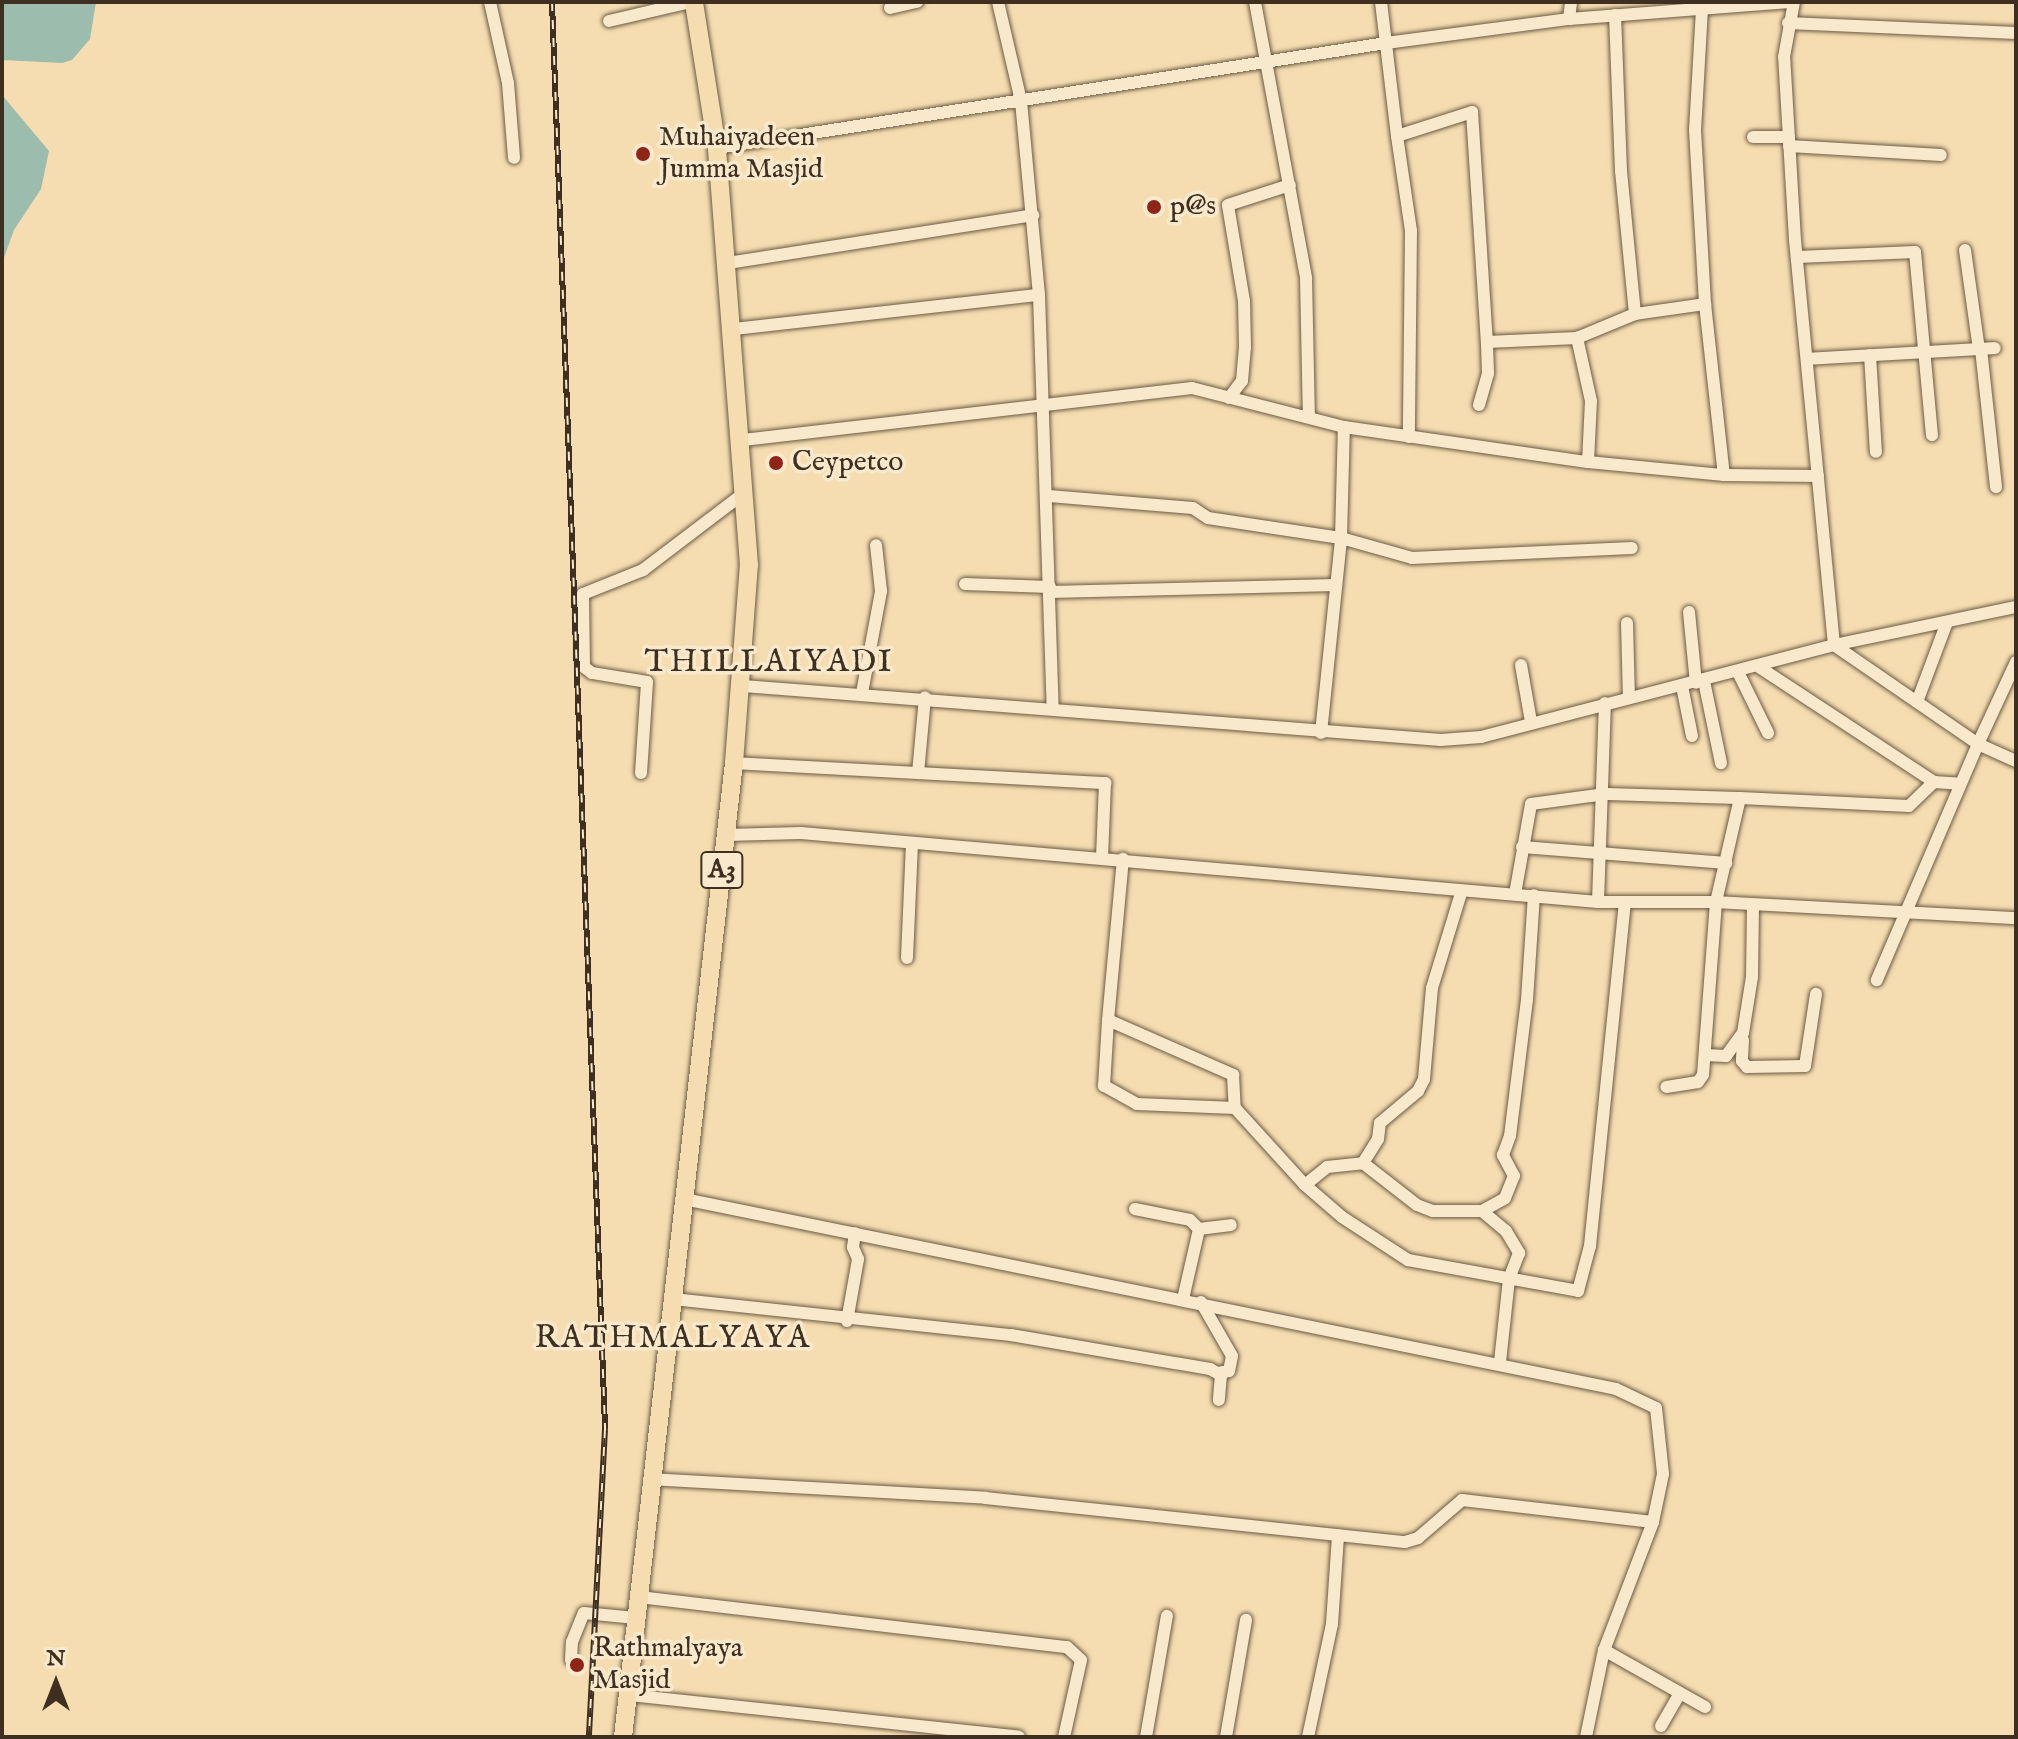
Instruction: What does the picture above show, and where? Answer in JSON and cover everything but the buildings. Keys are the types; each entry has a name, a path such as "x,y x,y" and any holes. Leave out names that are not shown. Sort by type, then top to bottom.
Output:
{"highway":[{"name":"A3","path":"623,1737 650,1479 743,686 749,565 743,440 717,148 692,2"}],"street":[{"path":"490,2 508,83 514,158"},
{"path":"609,21 692,2"},
{"path":"890,8 917,2"},
{"path":"998,2 1021,101 1033,215 1049,496 1053,709"},
{"path":"1255,2 1306,278 1309,417"},
{"path":"1381,2 1411,231 1409,437"},
{"path":"1569,19 1571,2"},
{"path":"717,148 1386,43 1671,7 1702,9 1792,2 1788,23 1789,141 1834,645"},
{"path":"1702,9 1695,130 1705,304 1724,475"},
{"path":"1615,15 1621,171 1635,314"},
{"path":"1788,23 2016,33"},
{"path":"860,125 1021,101"},
{"path":"1397,136 1472,112 1488,373 1479,405"},
{"path":"1753,137 1941,155"},
{"path":"1229,398 1242,381 1245,348 1243,289 1228,205 1290,185"},
{"path":"728,263 1033,215"},
{"path":"1965,250 1985,349 1996,487"},
{"path":"1797,257 1915,252 1932,435"},
{"path":"734,329 1039,295"},
{"path":"1487,342 1577,338 1635,314 1705,304"},
{"path":"1577,338 1591,401 1588,462"},
{"path":"1807,359 1985,349"},
{"path":"1870,355 1876,452"},
{"path":"743,440 1192,388 1344,427 1409,437 1588,462 1724,475 1818,476"},
{"path":"1321,733 1341,538 1344,427"},
{"path":"641,773 647,682 592,673 584,667 583,594 643,570 744,493"},
{"path":"1049,496 1193,508 1208,518 1341,538 1412,558 1632,548"},
{"path":"862,693 881,591 876,545"},
{"path":"965,584 1050,589 1336,585"},
{"path":"743,686 925,697 1321,733 1441,740 1481,737 1834,645 2016,607"},
{"path":"1689,612 1700,682 1721,763"},
{"path":"1917,702 1947,622"},
{"path":"1627,623 1629,698"},
{"path":"1834,645 1978,744 2016,761"},
{"path":"1877,980 1900,918 1908,912 1960,784 2016,662"},
{"path":"1521,665 1531,722"},
{"path":"1759,667 1934,782 1960,784"},
{"path":"1738,672 1768,733"},
{"path":"1682,686 1692,736"},
{"path":"918,773 925,697"},
{"path":"1598,902 1605,794 1605,703"},
{"path":"734,763 1105,783 1102,857"},
{"path":"1515,894 1531,804 1605,794 1909,806 1934,782"},
{"path":"1666,1087 1698,1082 1705,1055 1716,902 1740,798"},
{"path":"726,835 801,833 1598,902 1716,902 2016,918"},
{"path":"907,958 912,843"},
{"path":"1522,847 1726,863"},
{"path":"1123,859 1104,1086 1137,1104 1235,1108"},
{"path":"1363,1163 1378,1139 1380,1123 1395,1105 1418,1091 1424,1079 1432,988 1462,890"},
{"path":"1305,1185 1327,1167 1363,1163 1433,1211 1482,1211 1505,1198 1514,1176 1503,1155 1510,1136 1525,1015 1534,895"},
{"path":"1108,1020 1233,1075 1235,1108 1305,1185 1342,1217 1408,1260 1578,1291 1597,1186 1625,903"},
{"path":"1753,906 1752,977 1743,1033 1742,1061 1747,1067 1805,1066 1816,994"},
{"path":"1705,1055 1726,1056 1743,1033"},
{"path":"684,1199 1500,1362 1616,1389 1656,1408 1663,1474 1653,1522 1604,1650 1586,1737"},
{"path":"1135,1209 1190,1220 1199,1229"},
{"path":"1482,1211 1506,1231 1519,1253 1509,1279 1500,1362"},
{"path":"1199,1229 1231,1225"},
{"path":"1183,1299 1199,1229"},
{"path":"847,1321 858,1259 853,1247 855,1233"},
{"path":"673,1299 847,1321 1011,1335 1218,1373 1229,1371 1232,1356 1201,1302"},
{"path":"1218,1373 1219,1400"},
{"path":"650,1479 985,1498 1405,1542 1418,1538 1462,1500 1653,1522"},
{"path":"1308,1737 1332,1624 1338,1535"},
{"path":"639,1597 1067,1647 1081,1660 1064,1737"},
{"path":"571,1660 572,1642 584,1613 636,1618"},
{"path":"1146,1737 1167,1616"},
{"path":"1226,1737 1246,1620"},
{"path":"1604,1650 1705,1707"},
{"path":"1661,1726 1680,1693"},
{"path":"629,1695 1019,1737"},
{"path":"1136,1737 1155,1737"}],"shaded area":[{"path":"2,2 96,2 90,39 72,60 62,63 2,60"},
{"path":"2,95 49,151 41,189 14,230 2,263"}],"railway":[{"path":"552,2 605,1429 589,1737"}],"place":[{"name":"Muhaiyadeen Jumma Masjid","path":"643,154"},
{"name":"p@s","path":"1154,207"},
{"name":"Ceypetco","path":"776,463"},
{"name":"Rathmalyaya Masjid","path":"577,1665"}],"district":[{"name":"THILLAIYADI","path":"769,663"},
{"name":"RATHMALYAYA","path":"673,1339"}]}
